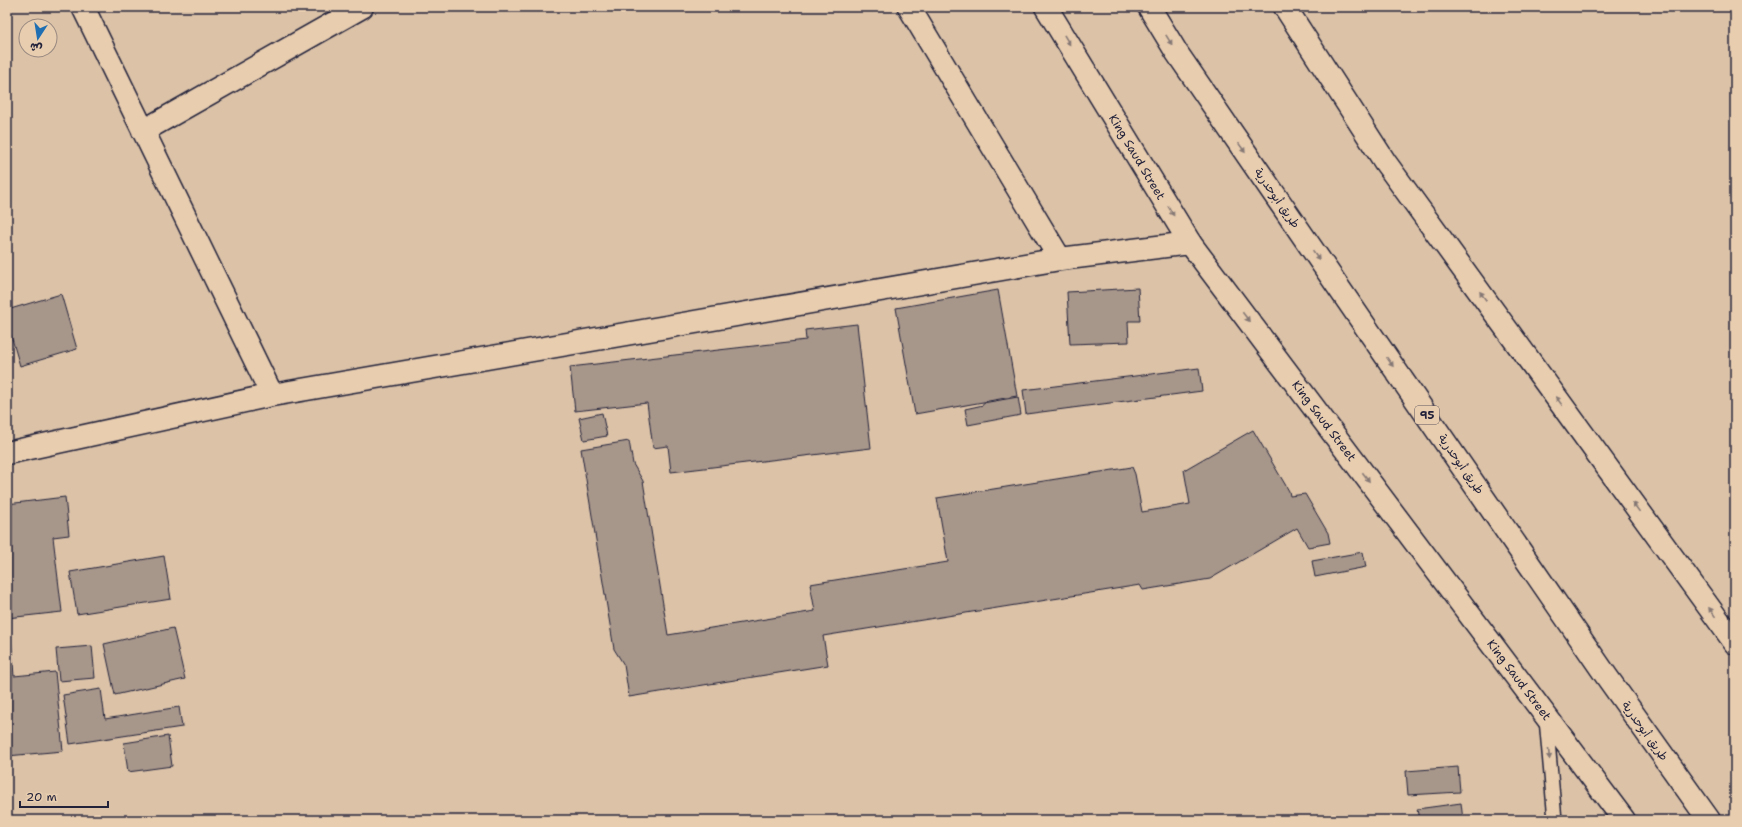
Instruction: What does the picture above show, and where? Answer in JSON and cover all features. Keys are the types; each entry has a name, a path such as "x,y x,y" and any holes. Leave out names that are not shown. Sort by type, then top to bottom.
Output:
{"main road":[{"path":"83,7 272,395"},
{"path":"143,131 362,7"},
{"path":"909,7 1060,259"},
{"name":"King Saud Street","path":"1046,7 1190,242 1624,820"},
{"name":"طريق أبوحدرية","path":"1149,7 1177,53 1607,676 1709,820"},
{"path":"1285,7 1385,162 1735,643"},
{"path":"7,453 272,395 1060,259 1190,242"}],"lane":[{"path":"1545,715 1555,820"}],"building":[{"path":"1138,288 1140,321 1128,321 1129,342 1070,344 1067,292"},
{"path":"998,290 1017,396 915,414 896,308"},
{"path":"61,294 77,349 20,366 7,322 7,310"},
{"path":"857,324 871,448 671,472 668,446 653,448 647,403 575,411 570,367 806,340 805,330"},
{"path":"1199,368 1202,391 1026,414 1023,390"},
{"path":"1018,397 1021,415 968,425 965,409 983,405 983,403"},
{"path":"602,413 607,436 584,440 579,418"},
{"path":"1253,430 1289,491 1290,496 1305,494 1328,533 1330,543 1308,547 1297,528 1210,579 1143,590 1140,585 823,636 828,665 629,697 624,665 614,649 581,449 629,441 633,464 643,481 668,635 815,611 810,584 948,562 937,498 1132,467 1135,474 1142,512 1190,504 1184,470"},
{"path":"65,497 69,535 53,537 62,612 7,618 7,504"},
{"path":"1363,552 1366,567 1315,577 1312,561"},
{"path":"164,556 171,599 77,614 70,572"},
{"path":"173,628 185,679 115,695 104,644"},
{"path":"7,637 11,637 14,676 55,672 63,751 7,756"},
{"path":"92,646 95,678 59,681 56,649"},
{"path":"101,689 105,719 179,707 182,727 70,744 63,695"},
{"path":"168,736 172,766 128,772 124,743"},
{"path":"1458,767 1460,792 1408,795 1406,771"},
{"path":"1461,803 1463,820 1419,820 1417,809"}]}
